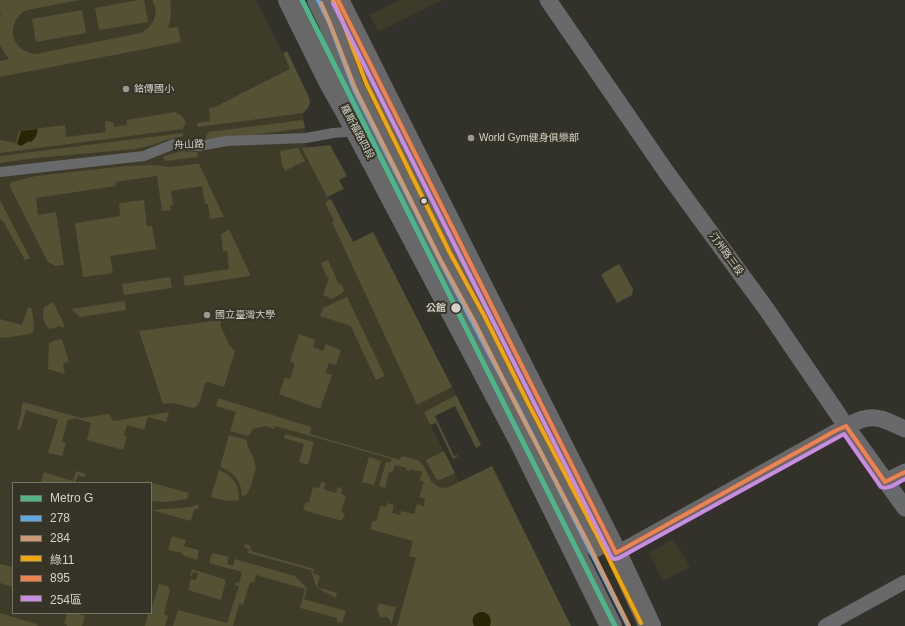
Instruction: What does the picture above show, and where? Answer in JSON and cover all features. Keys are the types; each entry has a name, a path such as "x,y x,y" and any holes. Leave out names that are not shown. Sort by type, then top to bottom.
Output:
{"main road":[{"name":"羅斯福路四段","path":"289,0 329,81 357,131 519,439 612,626"},
{"path":"318,0 329,22 354,88 445,270 517,405 628,626"},
{"path":"326,0 335,19 360,85 438,242 480,320 636,626"},
{"path":"338,0 616,553 650,626"},
{"path":"497,369 511,408 620,626"}],"street":[{"name":"汀州路三段","path":"548,0 667,173 767,310 885,482 902,500"},
{"name":"舟山路","path":"0,172 144,156 174,144 199,146 227,141 306,138 333,133 357,131"},
{"path":"616,553 846,426 865,418 872,418 886,420 905,429"},
{"path":"885,482 905,472"},
{"path":"825,626 905,582"}],"shaded area":[{"name":"國立臺灣大學","path":"0,0 256,0 309,106 303,113 307,147 303,148 327,197 331,199 353,242 373,232 456,395 424,412 459,482 492,466 571,626 0,626"},
{"path":"0,0 80,0 29,10 21,14 14,24 13,33 17,44 26,52 35,54 141,33 149,27 154,19 155,10 152,0 170,0 171,14 168,28 178,27 181,42 0,77 0,61 9,59 0,45"},
{"path":"144,0 148,22 99,30 95,8"},
{"path":"399,0 442,0 378,32 370,15"},
{"path":"82,10 86,33 36,42 32,19"},
{"path":"287,51 310,101 309,106 303,113 199,127 197,125 197,123 210,121 209,108 213,108 290,69 283,53"},
{"path":"175,112 181,115 186,124 184,125 183,129 0,153 0,140 16,143 19,131 65,125 66,137 106,132 105,121 113,122 114,127 127,125 127,120"},
{"path":"303,120 305,128 209,141 206,138 208,132"},
{"path":"38,129 36,136 31,142 29,141 21,146 17,144 21,131"},
{"path":"183,133 183,136 135,149 36,158 0,163 0,156"},
{"path":"330,145 347,176 339,180 344,189 327,197 302,148"},
{"path":"298,148 305,161 285,171 282,165 280,151"},
{"path":"182,151 197,152 198,155 197,157 166,161 163,158 164,156"},
{"path":"199,164 224,217 210,219 208,204 205,204 202,186 171,191 173,205 170,205 171,210 162,211 157,176 115,182 116,186 36,198 38,215 56,212 64,265 55,266 48,262 10,187 11,182 36,176 126,166 153,165 171,167"},
{"path":"331,199 353,242 373,232 452,387 417,405 332,222 334,221 325,203"},
{"path":"0,200 30,258 25,260 4,223 0,219"},
{"path":"144,200 147,226 152,226 156,249 110,256 113,273 83,277 75,223 120,216 119,203"},
{"path":"229,229 250,276 185,286 183,276 229,269 227,251 223,251 221,234"},
{"path":"328,260 339,285 341,284 344,290 332,299 323,295 329,278 327,277 321,263"},
{"path":"619,264 633,289 632,295 617,303 601,275"},
{"path":"170,277 172,288 124,295 122,284"},
{"path":"347,297 385,376 376,380 351,326 320,316 323,308"},
{"path":"125,301 126,310 80,317 71,309"},
{"path":"53,302 65,326 62,328 61,326 50,329 44,322 44,307"},
{"path":"28,307 32,309 34,331 30,334 4,338 0,337 0,319 22,325"},
{"path":"221,320 220,325 230,346 235,351 224,387 208,382 205,383 200,401 197,406 193,408 172,403 163,404 139,331"},
{"path":"299,334 315,340 313,347 323,351 326,344 341,350 336,365 329,363 325,373 332,375 320,409 279,394 285,377 290,379 295,364 290,361"},
{"path":"60,339 62,340 69,361 63,364 65,374 48,369 49,343"},
{"path":"456,395 481,445 476,448 455,406 435,416 454,456 458,456 453,459 436,423 430,425 424,412"},
{"path":"218,398 311,427 310,434 400,460 402,456 418,460 423,465 431,481 438,487 447,488 492,466 571,626 397,626 416,558 409,556 413,541 370,529 373,521 376,521 381,505 386,507 387,503 394,505 392,513 400,515 401,511 414,514 417,504 424,506 425,499 419,497 424,482 420,480 422,472 411,469 410,471 406,470 406,468 395,465 392,473 389,472 385,488 379,486 386,462 390,463 392,459 275,426 274,429 265,426 253,429 249,436 230,431 236,412 216,406"},
{"path":"23,402 81,418 109,414 113,421 169,412 166,422 148,417 144,430 127,425 124,435 127,436 123,450 87,440 91,423 78,418 68,420 62,441 66,443 62,456 48,453 58,420 26,410 20,430 17,429"},
{"path":"285,434 314,442 308,465 299,462 304,444 284,438"},
{"path":"229,435 247,440 247,445 256,467 251,486 247,494 242,497 239,482 233,475 220,467"},
{"path":"444,451 455,473 440,480 436,479 426,460"},
{"path":"369,457 381,461 374,485 362,482"},
{"path":"219,470 228,475 234,481 238,489 239,500 232,501 211,497"},
{"path":"76,471 86,474 84,477 78,475 75,482 41,482 44,472 73,481"},
{"path":"321,482 326,483 324,489 336,493 338,487 342,488 341,494 346,496 341,512 345,513 342,521 303,510 306,502 309,503 313,487 319,488"},
{"path":"152,483 189,493 187,499 166,502 152,501"},
{"path":"199,504 198,509 194,509 191,521 152,510 152,510 190,507"},
{"path":"172,536 186,540 184,546 199,550 197,560 182,555 182,553 168,550"},
{"path":"673,539 690,567 663,581 649,553"},
{"path":"245,544 251,546 251,551 314,569 313,573 320,576 317,587 337,593 336,598 316,587 311,570 248,553 249,549 244,547"},
{"path":"212,553 229,557 227,564 233,566 235,559 295,576 307,588 304,599 346,611 342,623 337,622 337,618 300,608 305,589 256,575 254,583 250,582 243,605 239,604 233,626 173,626 178,610 227,623 239,586 235,585 235,582 239,583 242,572 209,563"},
{"path":"0,564 12,567 12,587 0,583"},
{"path":"192,569 226,580 221,600 188,590 191,579 196,580 198,573 193,572 192,576 190,576"},
{"path":"159,584 169,587 170,590 164,614 168,616 165,626 145,626 148,614 152,614 152,607"},
{"path":"379,603 396,607 391,625 388,618 381,618 377,610"},
{"path":"480,612 483,612 489,616 491,620 490,626 474,626 473,618"},
{"path":"0,613 36,624 39,626 0,626"},
{"path":"67,614 78,614 85,616 82,626 67,626 64,624"}],"metro line":[{"name":"G","path":"302,0 615,626"}],"transit line":[{"name":"278","path":"318,0 329,22 354,89 445,270 517,405 628,626"},
{"name":"綠11","path":"333,0 366,83 450,253 485,317 641,623"},
{"name":"895","path":"338,0 616,553 846,426 885,482 905,472"},
{"name":"284","path":"321,3 355,88 440,259 475,323 629,626"},
{"name":"254區","path":"333,3 612,558 619,558 844,434 881,487 890,487 905,479"}],"place":[{"name":"銘傳國小","path":"126,89"},
{"name":"World Gym健身俱樂部","path":"471,138"},
{"name":"公館","path":"456,308"},
{"name":"國立臺灣大學","path":"207,315"}]}
